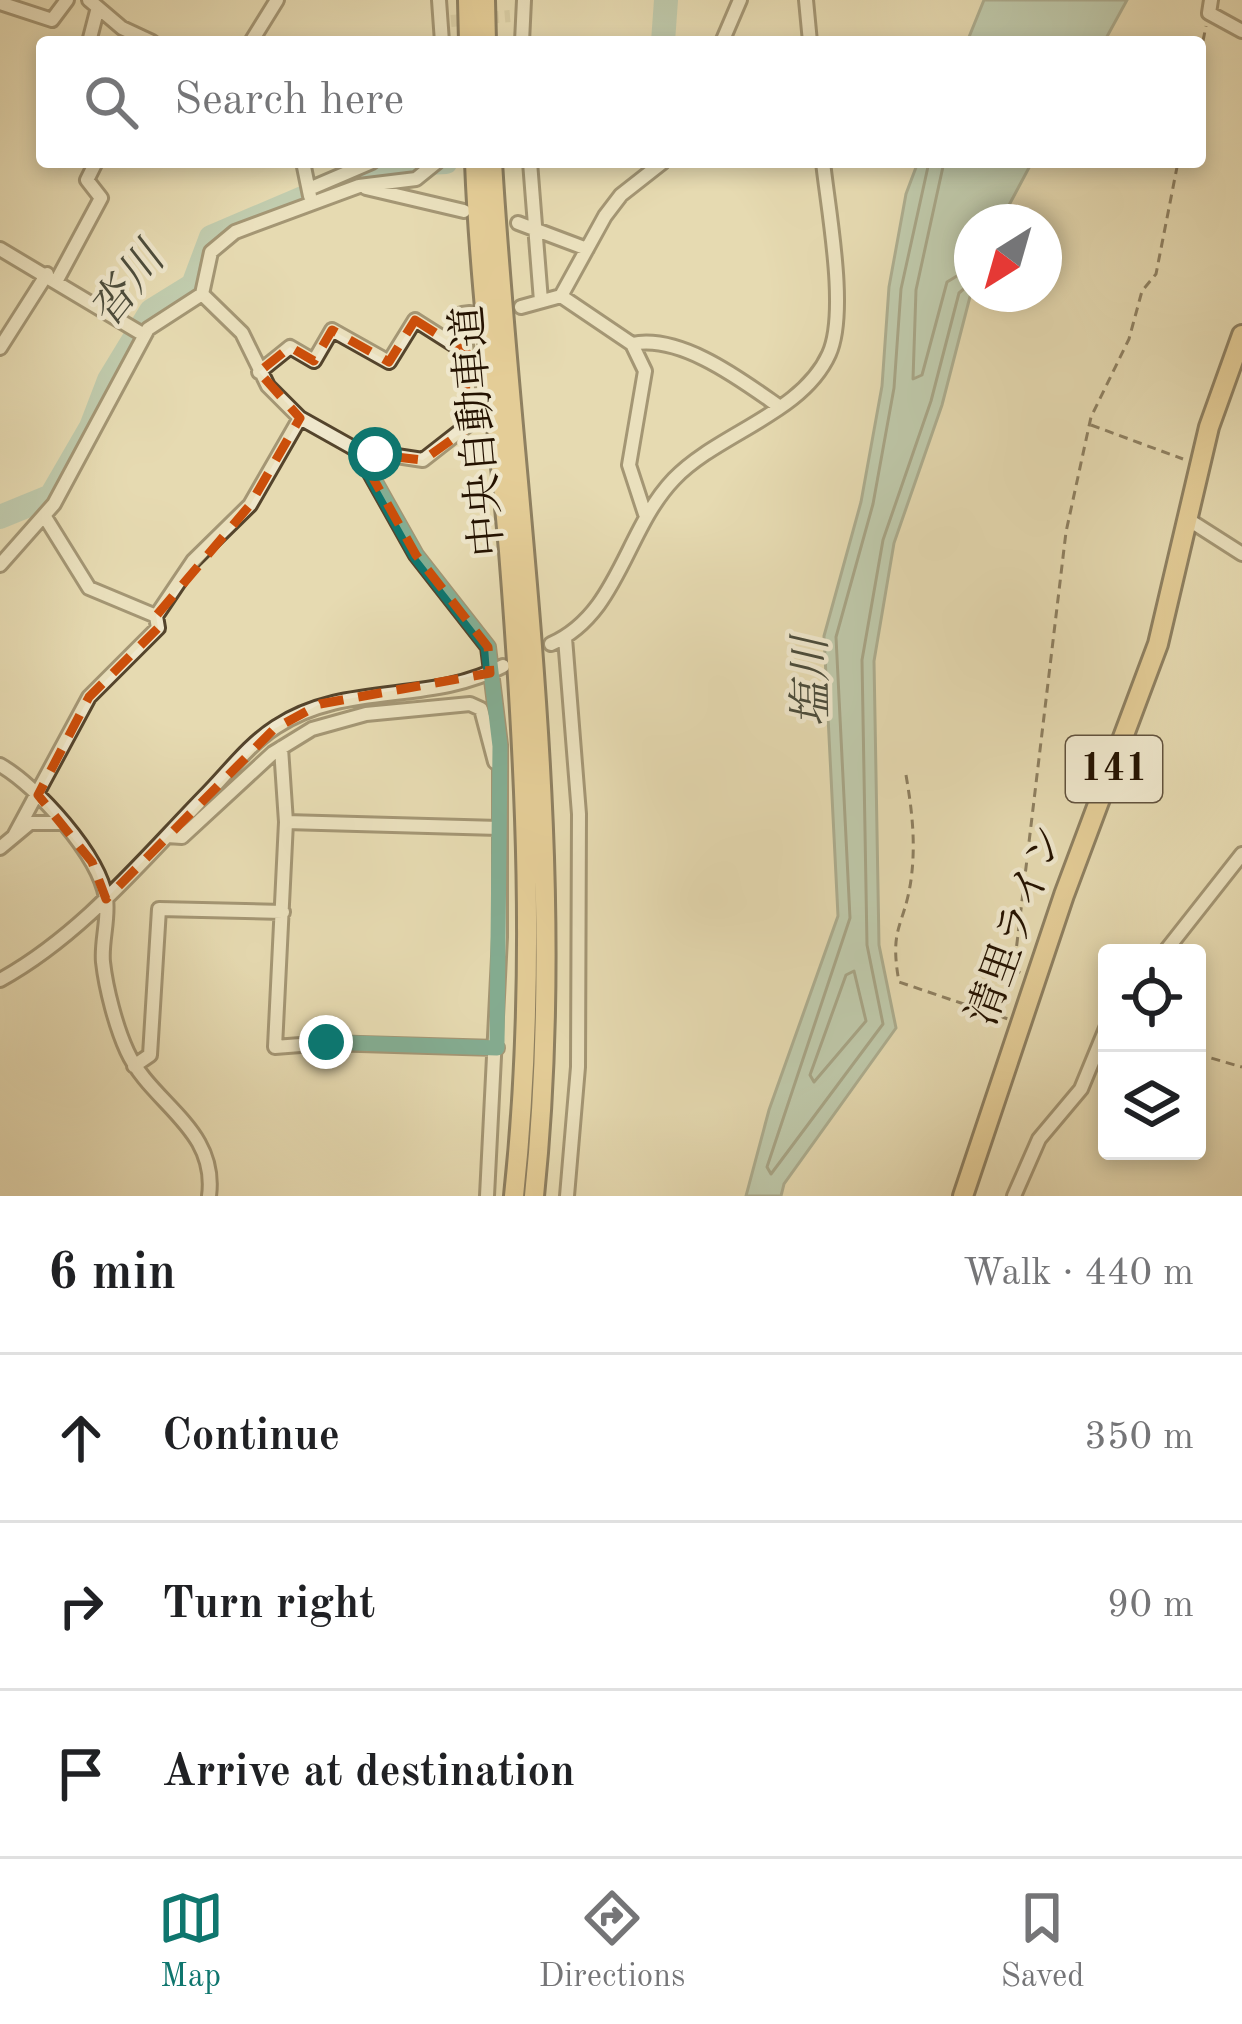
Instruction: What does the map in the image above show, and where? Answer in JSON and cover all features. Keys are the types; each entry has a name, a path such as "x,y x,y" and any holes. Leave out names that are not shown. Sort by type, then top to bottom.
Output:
{"highway":[{"path":"468,0 470,36"},
{"path":"485,0 486,36"},
{"name":"中央自動車道","path":"476,168 515,634 526,842 528,953 514,1196"},
{"name":"中央自動車道","path":"493,168 536,650 544,813 544,1055 533,1196"},
{"name":"清里ライン","path":"963,1196 1034,984 1158,644 1201,465 1242,335"}],"street":[{"path":"0,3 52,20 67,0"},
{"path":"255,36 277,0"},
{"path":"439,0 446,21 443,36"},
{"path":"725,36 740,0"},
{"path":"806,0 809,36"},
{"path":"90,36 93,5 142,36"},
{"path":"1210,6 1242,31"},
{"path":"0,348 52,277 100,198 87,180 93,168"},
{"path":"304,168 310,196"},
{"path":"0,565 45,517 144,335 156,320 202,293 217,244 358,168"},
{"path":"310,196 402,183 427,168"},
{"path":"530,168 541,302"},
{"path":"520,307 561,296 621,195 655,168"},
{"path":"567,1196 578,1067 579,814 558,641 594,616 645,514 677,476 805,388 833,339 824,168"},
{"path":"334,178 354,188 464,211"},
{"path":"518,224 587,250"},
{"path":"0,249 144,335"},
{"path":"202,293 242,333 259,372 299,418 357,450 423,460 469,424 462,314 470,313"},
{"path":"561,296 632,344 645,371 628,465 645,514"},
{"path":"259,372 290,347 314,361 332,330 389,362 415,320 467,353"},
{"path":"632,344 645,341 696,356 777,405"},
{"path":"14,836 89,697 158,628 156,616 193,561 250,505 299,418"},
{"path":"357,450 416,555 488,647 496,670 497,1048 487,1196"},
{"path":"45,517 89,588 156,616"},
{"path":"1189,520 1242,554"},
{"path":"0,980 49,950 106,898 256,742 300,713 339,699 458,686 496,670"},
{"path":"167,836 182,837 281,748 332,721 470,704 482,710 498,769"},
{"path":"281,748 286,822 275,1047 326,1042 497,1048"},
{"path":"0,765 23,778 92,862 106,898 103,964 134,1066 193,1128 209,1174 209,1196"},
{"path":"286,822 500,828"},
{"path":"0,848 30,823 60,823"},
{"path":"1171,944 1242,854"},
{"path":"134,1066 150,1055 158,909 283,913"},
{"path":"1014,1196 1039,1139 1081,1089 1098,1048"}],"path":[{"path":"1204,36 1210,6"},
{"path":"1034,984 1014,968 1066,532 1089,424 1129,339 1142,291 1156,274 1177,168"},
{"path":"1089,424 1122,441 1201,465"},
{"path":"906,775 914,824 911,883 892,940 898,982 1021,1023"},
{"path":"1206,1057 1242,1067"}],"highlighted area":[{"path":"415,320 467,353 464,431 423,460 359,453 416,555 488,647 490,673 320,704 274,729 106,899 92,862 38,795 89,697 158,628 156,616 250,505 300,418 259,372 290,347 314,361 332,330 389,362"}],"water":[{"path":"984,0 1127,0 1107,36 969,36"},
{"path":"916,168 1029,168 1010,204 954,204 954,312 966,312 942,405 894,543 874,661 879,945 896,1028 784,1184 781,1196 746,1196 769,1110 838,916 824,636 861,502 882,386 889,287 906,194"}],"waterway":[{"name":"沓川","path":"663,36 666,0"},
{"name":"沓川","path":"0,517 51,496 91,427 109,380 151,311 193,285 211,237 352,177 404,178 419,168"}],"tunnel":[{"path":"451,21 510,16"}],"route":[{"path":"326,1042 497,1048 500,746 488,647 416,555 357,450 375,454"}],"water label":[{"name":"塩川","path":"814,682"}]}
